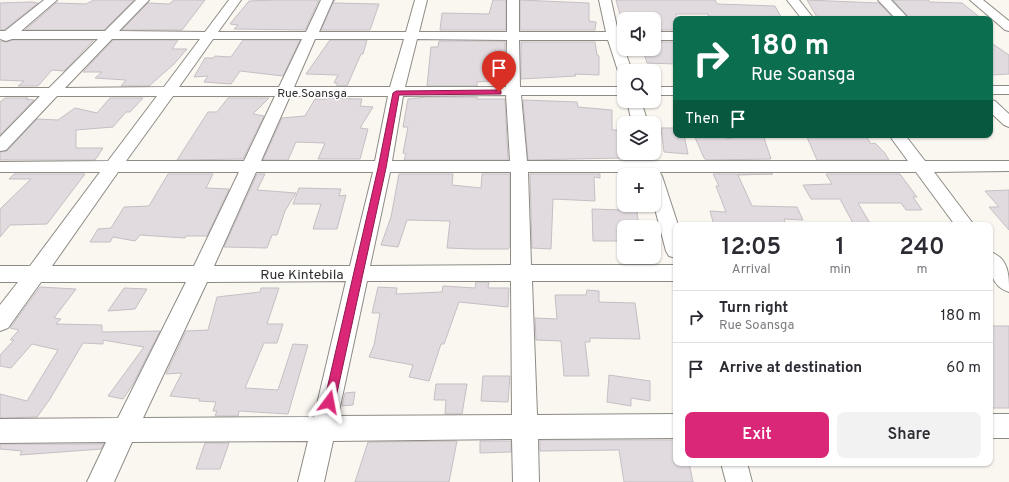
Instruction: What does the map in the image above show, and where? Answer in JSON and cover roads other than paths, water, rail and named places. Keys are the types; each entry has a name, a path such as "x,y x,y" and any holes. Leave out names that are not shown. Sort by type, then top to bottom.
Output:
{"street":[{"path":"3,37 51,0"},
{"path":"0,146 143,0"},
{"path":"0,322 235,0"},
{"path":"100,482 200,274 327,0"},
{"path":"311,482 382,168 396,93 421,0"},
{"path":"513,0 512,36 519,167 520,272 526,482"},
{"path":"605,0 617,31"},
{"path":"793,0 806,16"},
{"path":"884,0 900,16"},
{"path":"976,0 1009,27"},
{"path":"3,37 109,35 617,36"},
{"path":"661,36 673,36"},
{"path":"993,90 1009,90"},
{"name":"Rue Soansga","path":"0,92 396,93 617,91"},
{"path":"661,91 673,91"},
{"path":"993,107 1009,122"},
{"path":"898,138 963,222"},
{"path":"0,167 652,168 1009,166"},
{"path":"661,199 673,241"},
{"name":"Rue Kintebila","path":"0,274 520,272 673,273"},
{"path":"0,431 525,429 673,426"},
{"path":"993,426 1009,426"},
{"path":"735,466 739,482"}]}
